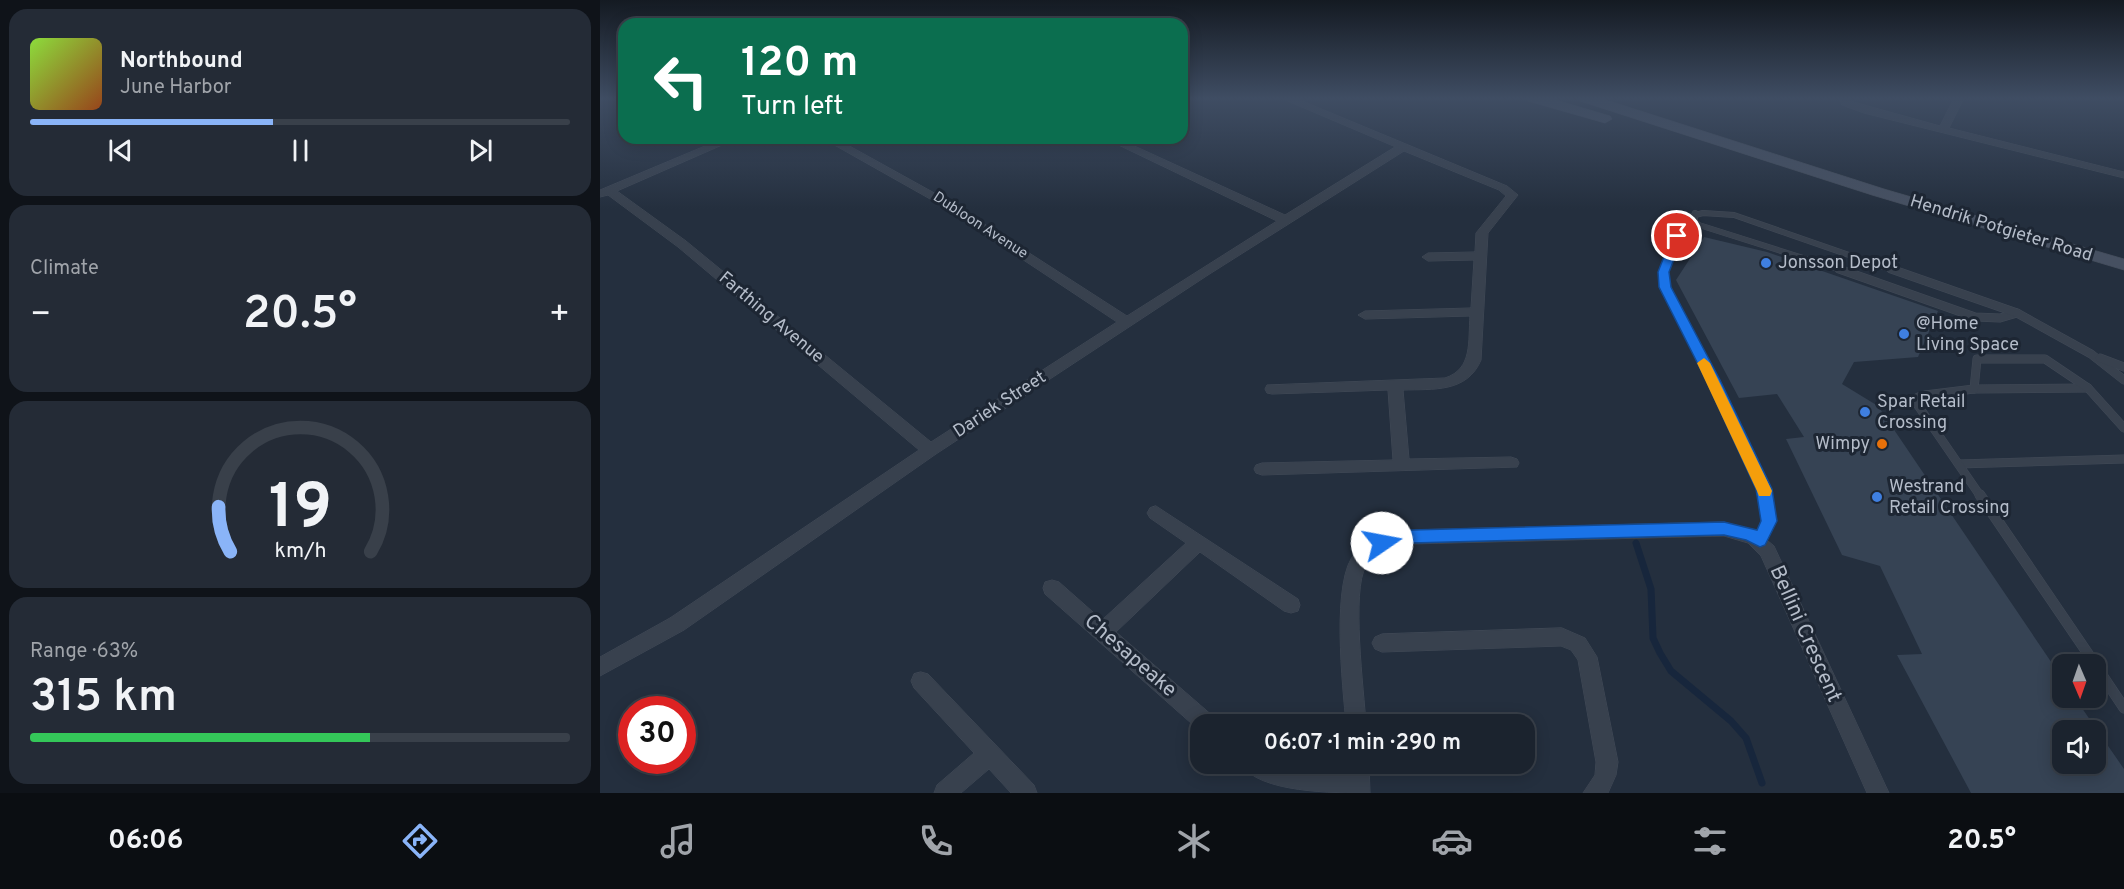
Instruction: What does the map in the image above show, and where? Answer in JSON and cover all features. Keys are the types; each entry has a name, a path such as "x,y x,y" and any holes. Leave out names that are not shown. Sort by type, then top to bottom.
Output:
{"main road":[{"name":"Hendrik Potgieter Road","path":"1656,135 1722,155 1878,192"},
{"name":"Hendrik Potgieter Road","path":"1700,135 1878,192 2124,265"}],"street":[{"path":"1272,389 1445,383 1460,379 1469,372 1474,360 1482,233 1492,218 1511,200 1509,192 1374,135"},
{"path":"1963,135 2124,175"},
{"path":"604,192 719,144"},
{"name":"Dubloon Avenue","path":"838,144 943,202 1127,322"},
{"path":"1122,144 1285,220"},
{"name":"Dariek Street","path":"600,668 677,624 930,450 1402,147"},
{"name":"Farthing Avenue","path":"604,192 682,244 930,450"},
{"path":"1428,256 1480,256"},
{"path":"1365,315 1477,312"},
{"path":"1395,384 1401,464"},
{"path":"1262,469 1511,463"},
{"path":"1156,513 1291,605"},
{"path":"1356,714 1350,589 1357,563 1382,543 1411,537 1724,529 1750,534 1760,540"},
{"name":"Bellini Crescent","path":"1760,540 1878,793"},
{"path":"1102,632 1199,542"},
{"name":"Chesapeake","path":"1052,588 1196,714"},
{"path":"1382,643 1562,637 1578,644 1587,657 1607,762 1603,783 1594,793"},
{"path":"921,681 1026,793"},
{"path":"945,793 989,753"},
{"path":"1265,774 1272,779 1290,785 1359,780"}],"lane":[{"path":"1760,540 1769,521 1764,489 1713,380 1665,287 1663,272 1684,218 1695,213 1712,212 1734,215 2017,313 2091,354 2124,367"},
{"path":"1695,213 1695,222 1699,225 1871,280 1975,317 2000,318 2017,313"},
{"path":"2091,354 2124,380"},
{"path":"1974,389 1977,359 1984,357 2045,359 2088,387 2124,428"},
{"path":"2088,387 1974,389 1925,395 1918,397 1917,404 2088,654"},
{"path":"1959,464 2124,459"},
{"path":"2106,681 2124,708"}],"building":[{"name":"Westrand Retail Crossing","path":"1704,237 1767,252 1938,311 1918,357 1854,362 1842,384 1878,406 2052,663 2052,708 2082,708 2090,720 2052,720 2052,774 2106,774 2106,743 2124,769 2124,793 1971,793 1897,655 1922,654 1880,566 1842,555 1786,439 1804,437 1777,394 1739,398 1676,280"}],"waterway":[{"path":"1636,543 1651,589 1653,638 1660,653 1671,671 1731,721 1746,738 1762,783"}],"slow traffic":[{"path":"1704,363 1765,491"}],"place":[{"name":"Jonsson Depot","path":"1766,263"},
{"name":"@Home Living Space","path":"1904,334"},
{"name":"Spar Retail Crossing","path":"1865,412"},
{"name":"Wimpy","path":"1882,444"},
{"name":"Westrand Retail Crossing","path":"1877,497"}],"route":[{"path":"1382,543 1411,537 1724,529 1750,534 1760,540 1769,521 1769,507 1764,489 1713,380 1665,287 1663,272 1677,236"}]}
